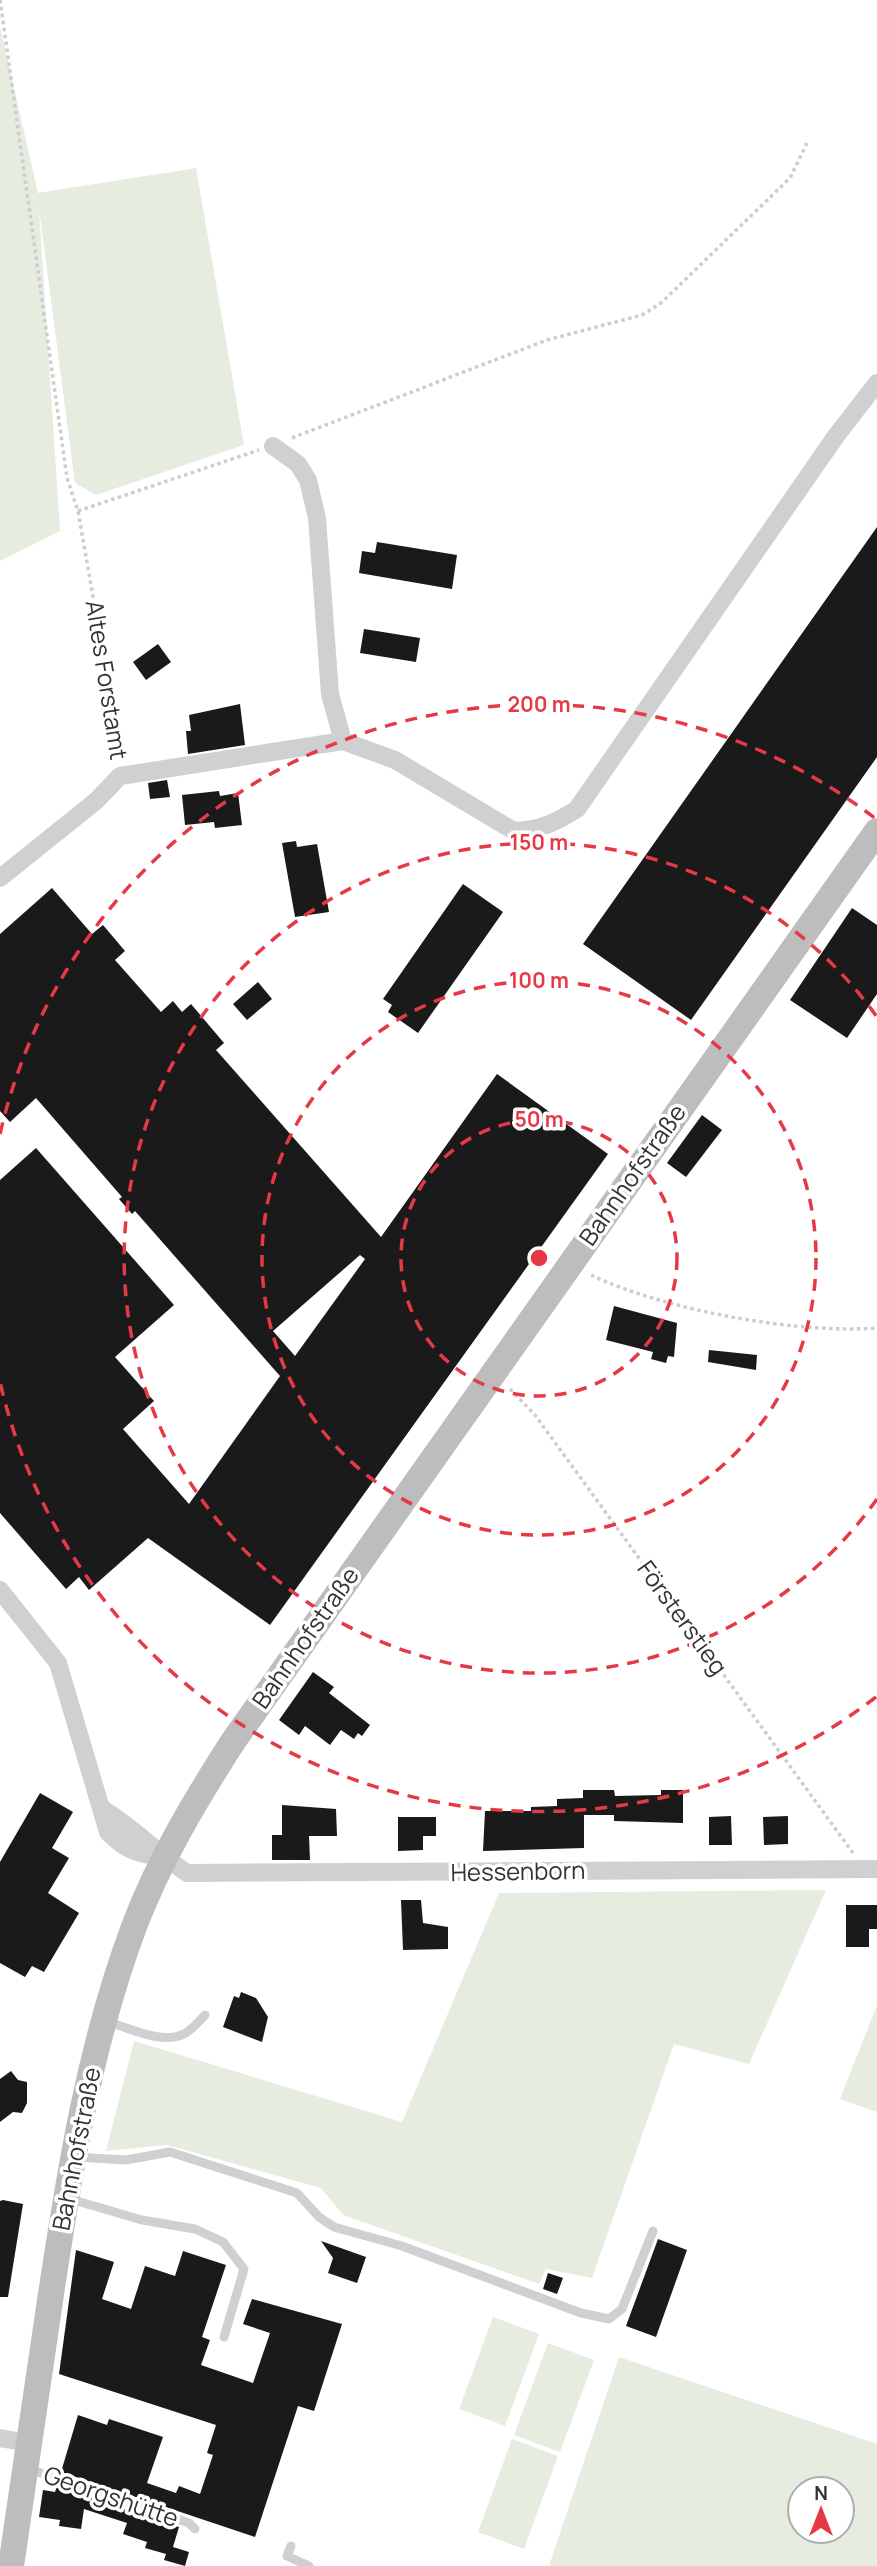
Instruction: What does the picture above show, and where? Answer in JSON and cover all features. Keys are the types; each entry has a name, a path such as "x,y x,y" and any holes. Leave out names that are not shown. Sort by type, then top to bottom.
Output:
{"main road":[{"name":"Bahnhofstraße","path":"11,2566 73,2157 103,2020 136,1922 164,1857 187,1812 232,1743 877,831"}],"street":[{"path":"120,776 343,741 395,760 514,831 534,830 551,825 577,809 836,436 877,383"},
{"path":"273,446 298,464 308,481 317,518 330,694 343,741"},
{"name":"Altes Forstamt","path":"0,878 96,801 120,776"},
{"name":"Hessenborn","path":"0,1590 58,1663 102,1808 148,1840 164,1857 187,1873 216,1875 870,1869"},
{"path":"0,2438 27,2455"}],"lane":[{"path":"103,2020 158,2037 173,2037 185,2034 205,2015"},
{"path":"73,2157 126,2160 170,2152 297,2193 319,2217 334,2227 402,2246 582,2313 609,2319 622,2309 653,2231"},
{"path":"66,2197 142,2220 195,2229 223,2242 244,2269 224,2337"},
{"name":"Georgshütte","path":"27,2455 189,2523 195,2529"},
{"path":"291,2546 287,2556 309,2566"}],"path":[{"name":"Altes Forstamt","path":"0,0 66,478 78,511 115,722 120,776"},
{"path":"78,511 273,446 547,340 642,315 661,303 790,178 808,141"},
{"path":"570,1265 629,1293 772,1324 848,1330 877,1328"},
{"name":"Försterstieg","path":"494,1372 535,1416 870,1869"}],"shaded area":[{"path":"0,27 38,193 196,168 244,445 96,495 75,483 39,209 60,531 0,561"},
{"path":"826,1890 749,2064 674,2044 592,2278 546,2269 539,2284 343,2215 321,2188 167,2145 106,2151 134,2041 402,2122 499,1893"},
{"path":"877,2005 877,2112 840,2099"},
{"path":"493,2317 539,2334 505,2426 459,2409"},
{"path":"548,2343 594,2360 560,2452 514,2435"},
{"path":"619,2357 877,2444 877,2566 549,2566"},
{"path":"512,2439 558,2456 524,2549 478,2532"}],"building":[{"path":"877,527 877,757 691,1020 583,944"},
{"path":"377,542 457,555 452,589 359,573 362,551 375,553"},
{"path":"364,629 420,638 416,662 360,653"},
{"path":"158,644 171,662 146,680 133,662"},
{"path":"240,704 245,745 188,754 186,731 191,731 189,715"},
{"path":"167,780 170,797 150,799 148,783"},
{"path":"219,791 220,796 238,793 242,825 215,828 214,822 185,825 182,795"},
{"path":"296,841 297,847 317,844 329,912 295,917 282,843"},
{"path":"463,884 503,912 418,1033 388,1012 392,1005 383,999"},
{"path":"52,888 92,934 103,925 125,951 115,960 161,1012 173,1001 182,1012 191,1004 224,1043 216,1050 381,1237 497,1074 608,1154 270,1625 148,1538 89,1590 79,1577 66,1589 0,1513 0,1180 36,1148 174,1305 115,1357 154,1401 123,1429 189,1504 280,1376 135,1211 132,1214 119,1199 122,1197 36,1098 10,1122 0,1111 0,934","holes":["360,1255 365,1259 295,1356 273,1331"]},
{"path":"852,908 877,925 877,994 847,1038 790,1000"},
{"path":"258,982 272,999 247,1020 233,1004"},
{"path":"702,1115 722,1130 686,1177 667,1163"},
{"path":"614,1306 677,1323 674,1357 668,1356 666,1363 651,1359 653,1352 606,1340"},
{"path":"709,1350 757,1355 756,1370 708,1362"},
{"path":"313,1672 334,1687 329,1693 370,1725 362,1736 358,1733 354,1739 341,1730 330,1745 305,1726 299,1735 279,1720"},
{"path":"583,1790 614,1790 615,1796 661,1795 661,1790 683,1790 683,1823 614,1821 614,1815 584,1815 584,1848 483,1851 485,1811 531,1811 531,1807 557,1806 557,1799 583,1798"},
{"path":"40,1793 73,1812 52,1848 69,1858 48,1893 79,1913 44,1972 32,1966 25,1977 0,1963 0,1862"},
{"path":"282,1805 336,1809 337,1836 309,1836 310,1860 272,1860 272,1835 282,1835"},
{"path":"731,1816 732,1845 709,1845 709,1817"},
{"path":"788,1816 788,1844 764,1845 763,1817"},
{"path":"398,1817 436,1817 436,1836 423,1836 423,1850 398,1851"},
{"path":"401,1900 421,1900 423,1923 448,1927 448,1949 403,1950"},
{"path":"846,1905 877,1905 877,1929 869,1929 869,1947 846,1947"},
{"path":"241,1992 256,1998 268,2017 262,2042 223,2027 234,1996 239,1998"},
{"path":"11,2071 18,2080 27,2082 27,2103 22,2113 13,2112 0,2122 0,2079"},
{"path":"0,2201 23,2204 8,2297 0,2297"},
{"path":"658,2239 687,2250 656,2337 626,2326"},
{"path":"321,2241 366,2257 357,2283 328,2273 333,2258"},
{"path":"76,2250 114,2262 102,2299 131,2309 145,2266 175,2276 183,2251 226,2265 202,2337 210,2340 201,2365 253,2383 270,2333 243,2324 252,2299 342,2324 314,2411 298,2406 255,2537 61,2472 78,2415 107,2425 109,2419 163,2437 147,2483 176,2493 179,2486 200,2494 213,2455 207,2453 216,2425 59,2374"},
{"path":"548,2273 563,2278 557,2294 543,2289"},
{"path":"57,2486 179,2527 173,2547 189,2552 185,2566 164,2560 166,2554 145,2548 147,2542 123,2534 127,2523 84,2509 81,2529 59,2526 60,2520 39,2517 43,2490 55,2492"}]}
